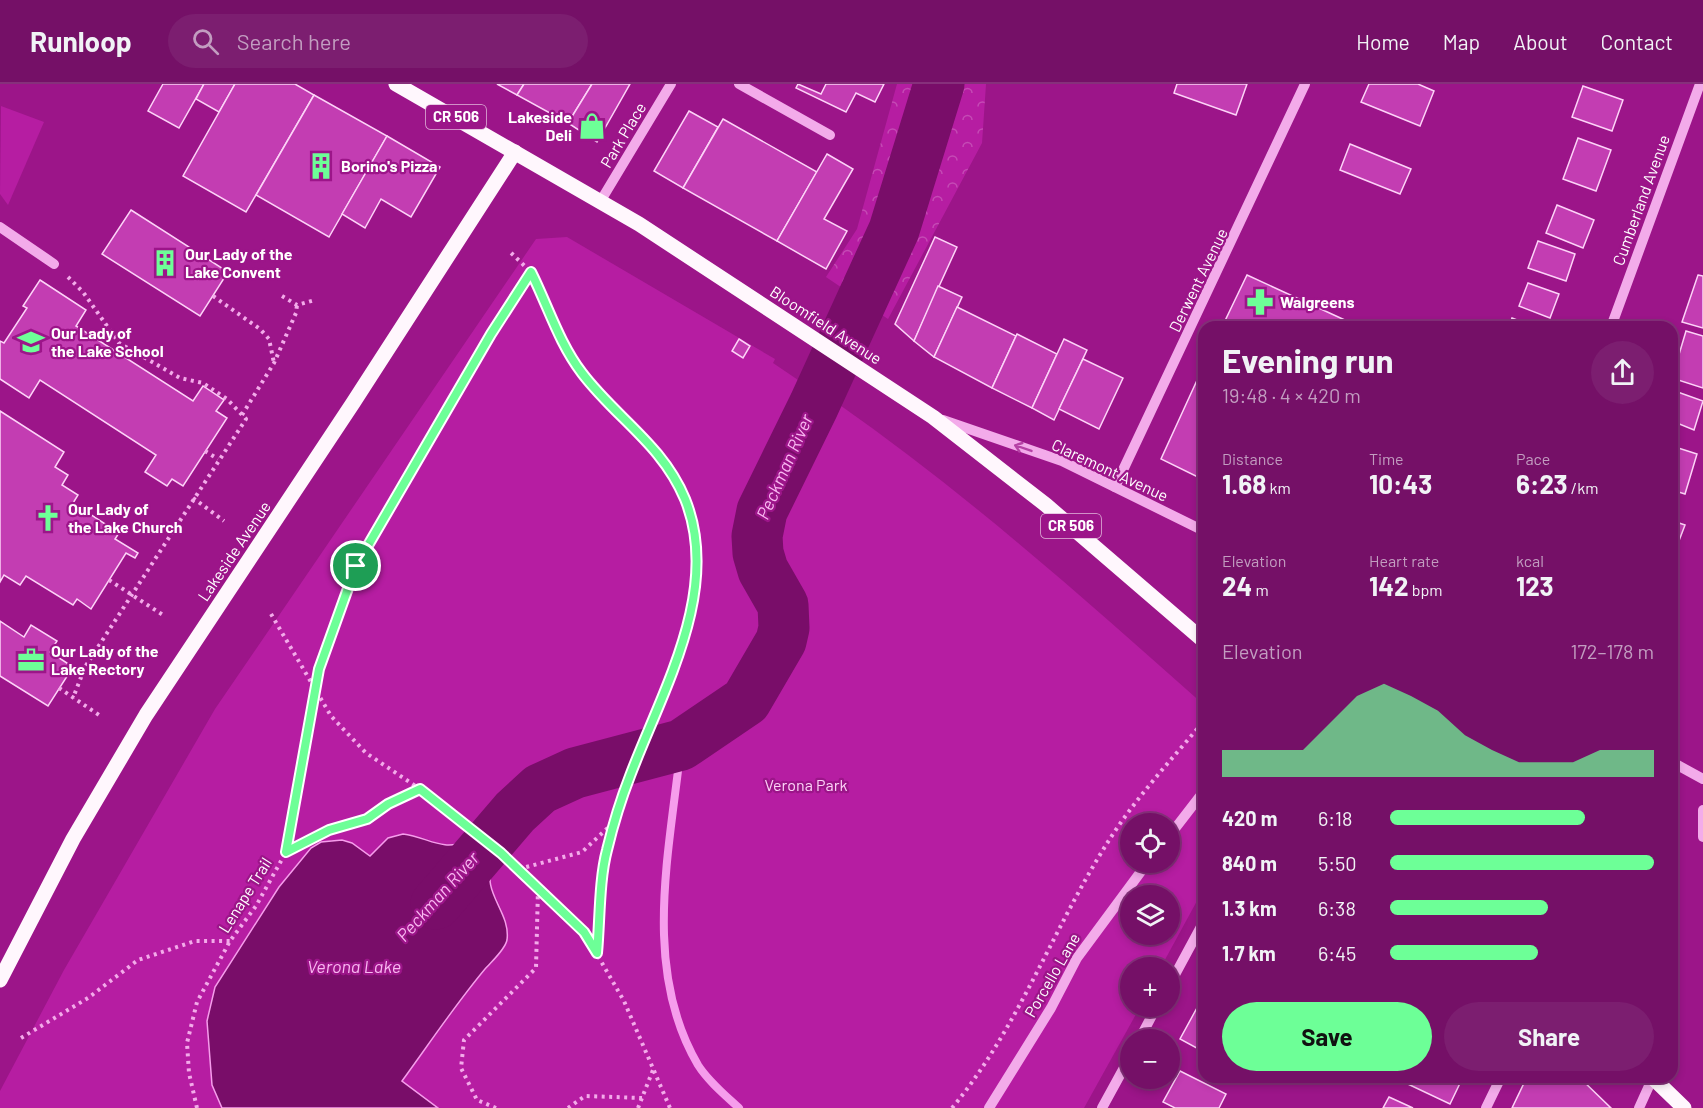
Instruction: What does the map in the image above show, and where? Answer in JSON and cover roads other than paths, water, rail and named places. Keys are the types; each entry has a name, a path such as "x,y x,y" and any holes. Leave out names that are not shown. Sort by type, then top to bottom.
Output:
{"main road":[{"name":"Bloomfield Avenue","path":"396,84 600,202 798,327 933,417 1046,505 1198,636"},
{"name":"Lakeside Avenue","path":"0,980 73,839 146,715 347,413 515,152"},
{"path":"1658,1083 1684,1108"}],"street":[{"name":"Park Place","path":"600,202 672,84"},
{"path":"739,84 830,135"},
{"name":"Derwent Avenue","path":"1115,487 1305,84"},
{"name":"Cumberland Avenue","path":"1613,321 1700,84"},
{"path":"0,227 54,264"},
{"name":"Claremont Avenue","path":"933,417 1062,461 1198,528"},
{"path":"1678,765 1703,779"},
{"path":"1180,822 1198,799"},
{"path":"1703,810 1703,837"},
{"name":"Porcello Lane","path":"989,1108 1051,1008 1077,958 1140,873"},
{"path":"1180,965 1198,932"},
{"path":"1102,1108 1120,1075"},
{"path":"1486,1108 1498,1083"},
{"path":"1639,1108 1649,1083"}],"water":[{"name":"Verona Lake","path":"403,834 450,845 466,841 494,863 490,873 490,883 507,930 504,948 463,996 402,1081 438,1108 222,1108 212,1085 207,1021 215,987 279,887 311,848 321,842 342,840 352,843 370,856 388,838"}],"waterway":[{"name":"Peckman River","path":"436,904 515,812 540,789 575,773 681,745 746,701 781,641 784,628 783,605 763,570 758,553 757,536 762,511 814,405 894,230 939,84"},
{"path":"681,745 664,908 665,949 670,989 680,1028 698,1065 739,1108"}],"place":[{"name":"Lakeside Deli","path":"592,126"},
{"name":"Borino's Pizza","path":"321,166"},
{"name":"Our Lady of the Lake Convent","path":"165,263"},
{"name":"Walgreens","path":"1260,302"},
{"name":"Our Lady of the Lake School","path":"31,342"},
{"name":"Our Lady of the Lake Church","path":"48,518"},
{"name":"Our Lady of the Lake Rectory","path":"31,660"}],"park label":[{"name":"Verona Park","path":"806,785"}]}
